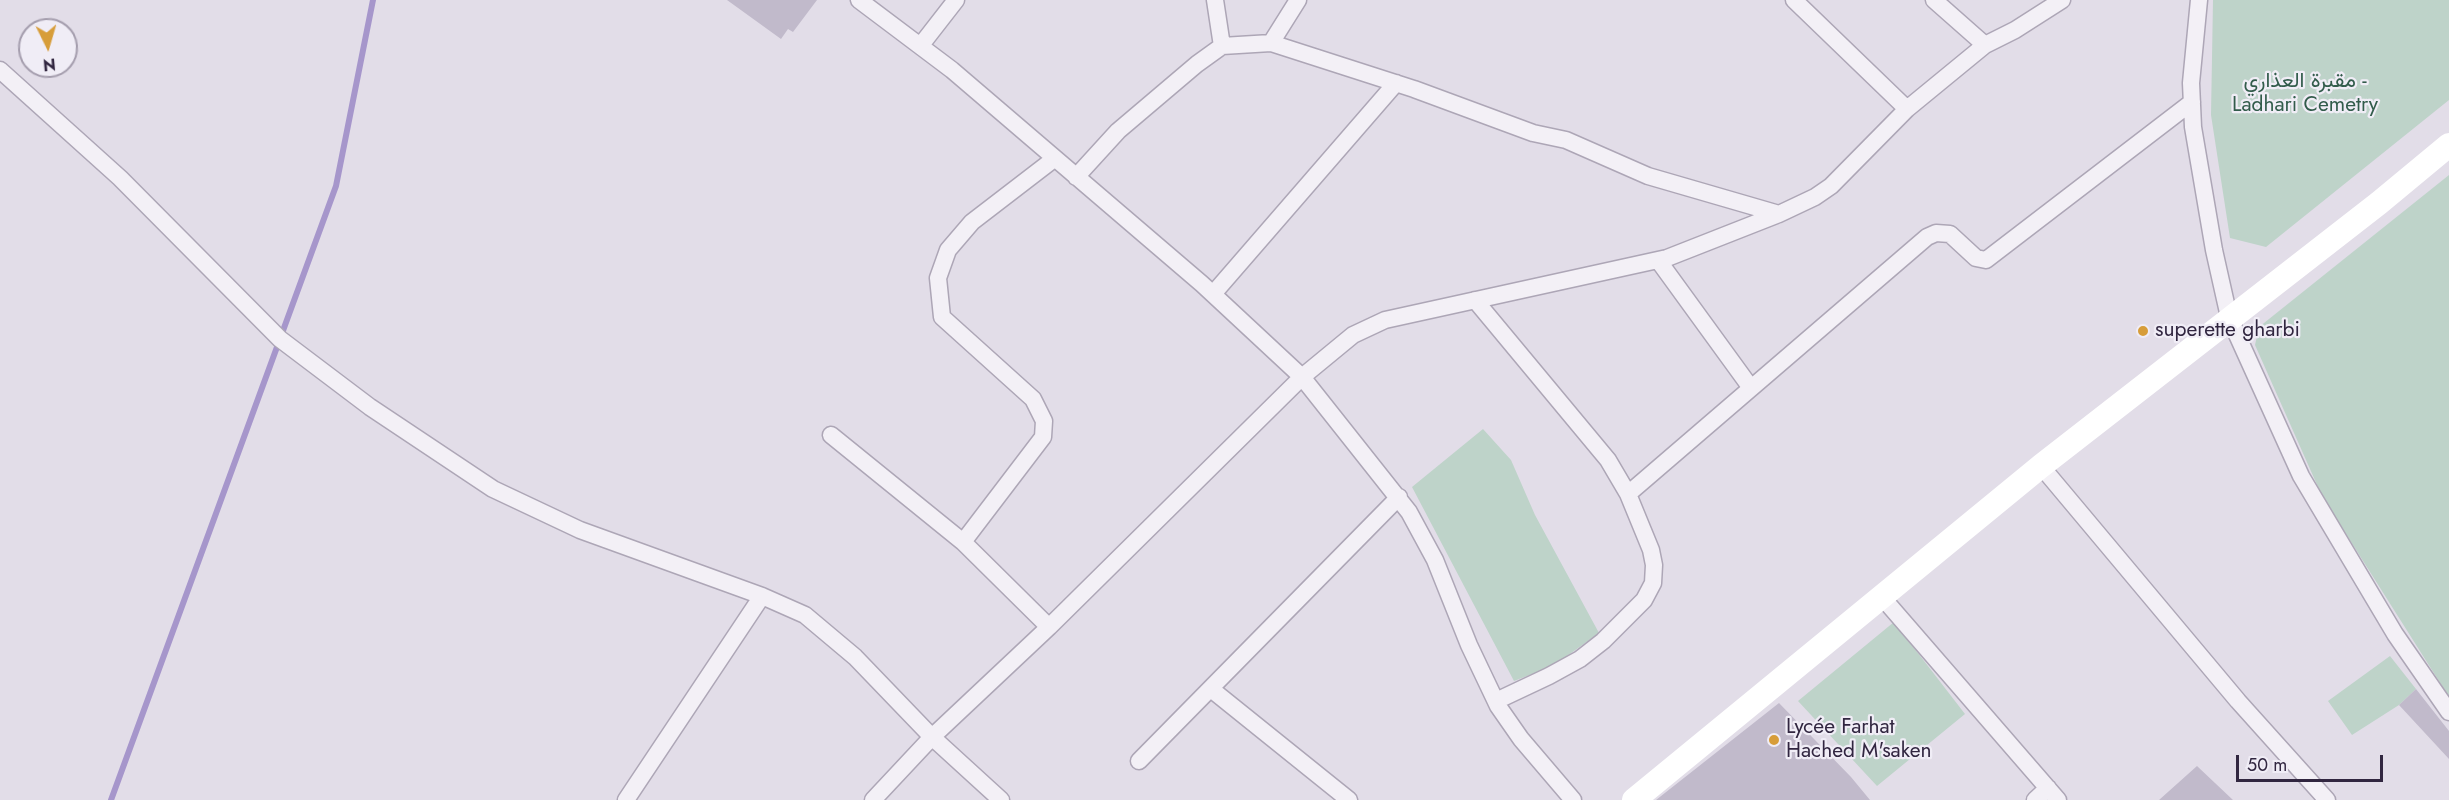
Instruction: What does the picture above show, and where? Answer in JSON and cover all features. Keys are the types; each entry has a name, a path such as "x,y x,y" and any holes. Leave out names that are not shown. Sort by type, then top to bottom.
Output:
{"main road":[{"path":"1634,800 2041,466 2229,317 2379,203 2449,145"}],"street":[{"path":"859,0 921,45 1213,294 1302,377 1399,497 1435,560 1496,701 1521,739 1573,800"},
{"path":"921,45 956,0"},
{"path":"1215,0 1222,46"},
{"path":"1271,43 1298,0"},
{"path":"1794,0 1907,108"},
{"path":"1934,0 1985,45"},
{"path":"873,800 932,737 1049,627 1302,377 1353,335 1372,324 1658,260 1779,214 1815,197 1831,186 1907,108 1985,45 2032,20 2062,0"},
{"path":"2199,0 2191,83 2192,102 2214,250 2229,317 2301,476 2395,634 2449,712"},
{"path":"1076,177 1118,130 1222,46 1271,43 1396,83 1533,133 1566,140 1648,176 1779,214"},
{"path":"0,70 120,177 280,339 440,456 493,489 580,530 762,596 805,615 855,657 932,737 1001,800"},
{"path":"1213,294 1396,83"},
{"path":"1628,494 1927,237 1936,233 1950,234 1976,258 1986,260 2192,102"},
{"path":"963,542 1043,437 1044,421 1033,399 942,317 938,278 948,250 972,222 1054,159"},
{"path":"1658,260 1751,388"},
{"path":"1475,300 1608,460 1628,494 1651,549 1654,565 1653,583 1644,600 1627,620 1580,659 1496,701"},
{"path":"831,435 963,542 1049,627"},
{"path":"2041,466 2238,700 2327,800"},
{"path":"1139,761 1399,497"},
{"path":"626,800 762,596"},
{"path":"1882,597 2053,794 2035,800"},
{"path":"1211,688 1349,800"}],"green space":[{"name":"مقبرة العذاري - Ladhari Cemetry","path":"2213,0 2449,0 2449,100 2266,247 2230,238 2211,115"},
{"path":"2449,175 2449,697 2322,496 2255,345 2259,327"},
{"path":"1483,429 1511,460 1535,515 1599,633 1553,666 1514,681 1412,487"},
{"path":"1894,622 1965,714 1877,786 1798,701"},
{"path":"2390,656 2416,689 2399,705 2352,735 2328,701"}],"building":[{"path":"727,0 817,0 793,32 788,29 781,39"},
{"path":"2416,689 2449,731 2449,759 2399,705"},
{"name":"Lycée Farhat Hached M'saken","path":"1779,703 1851,777 1870,800 1656,800"},
{"path":"2197,766 2233,800 2159,800"}],"waterway":[{"path":"111,800 336,186 373,0"}],"place":[{"name":"superette gharbi","path":"2143,331"},
{"name":"Lycée Farhat Hached M'saken","path":"1774,740"}]}
